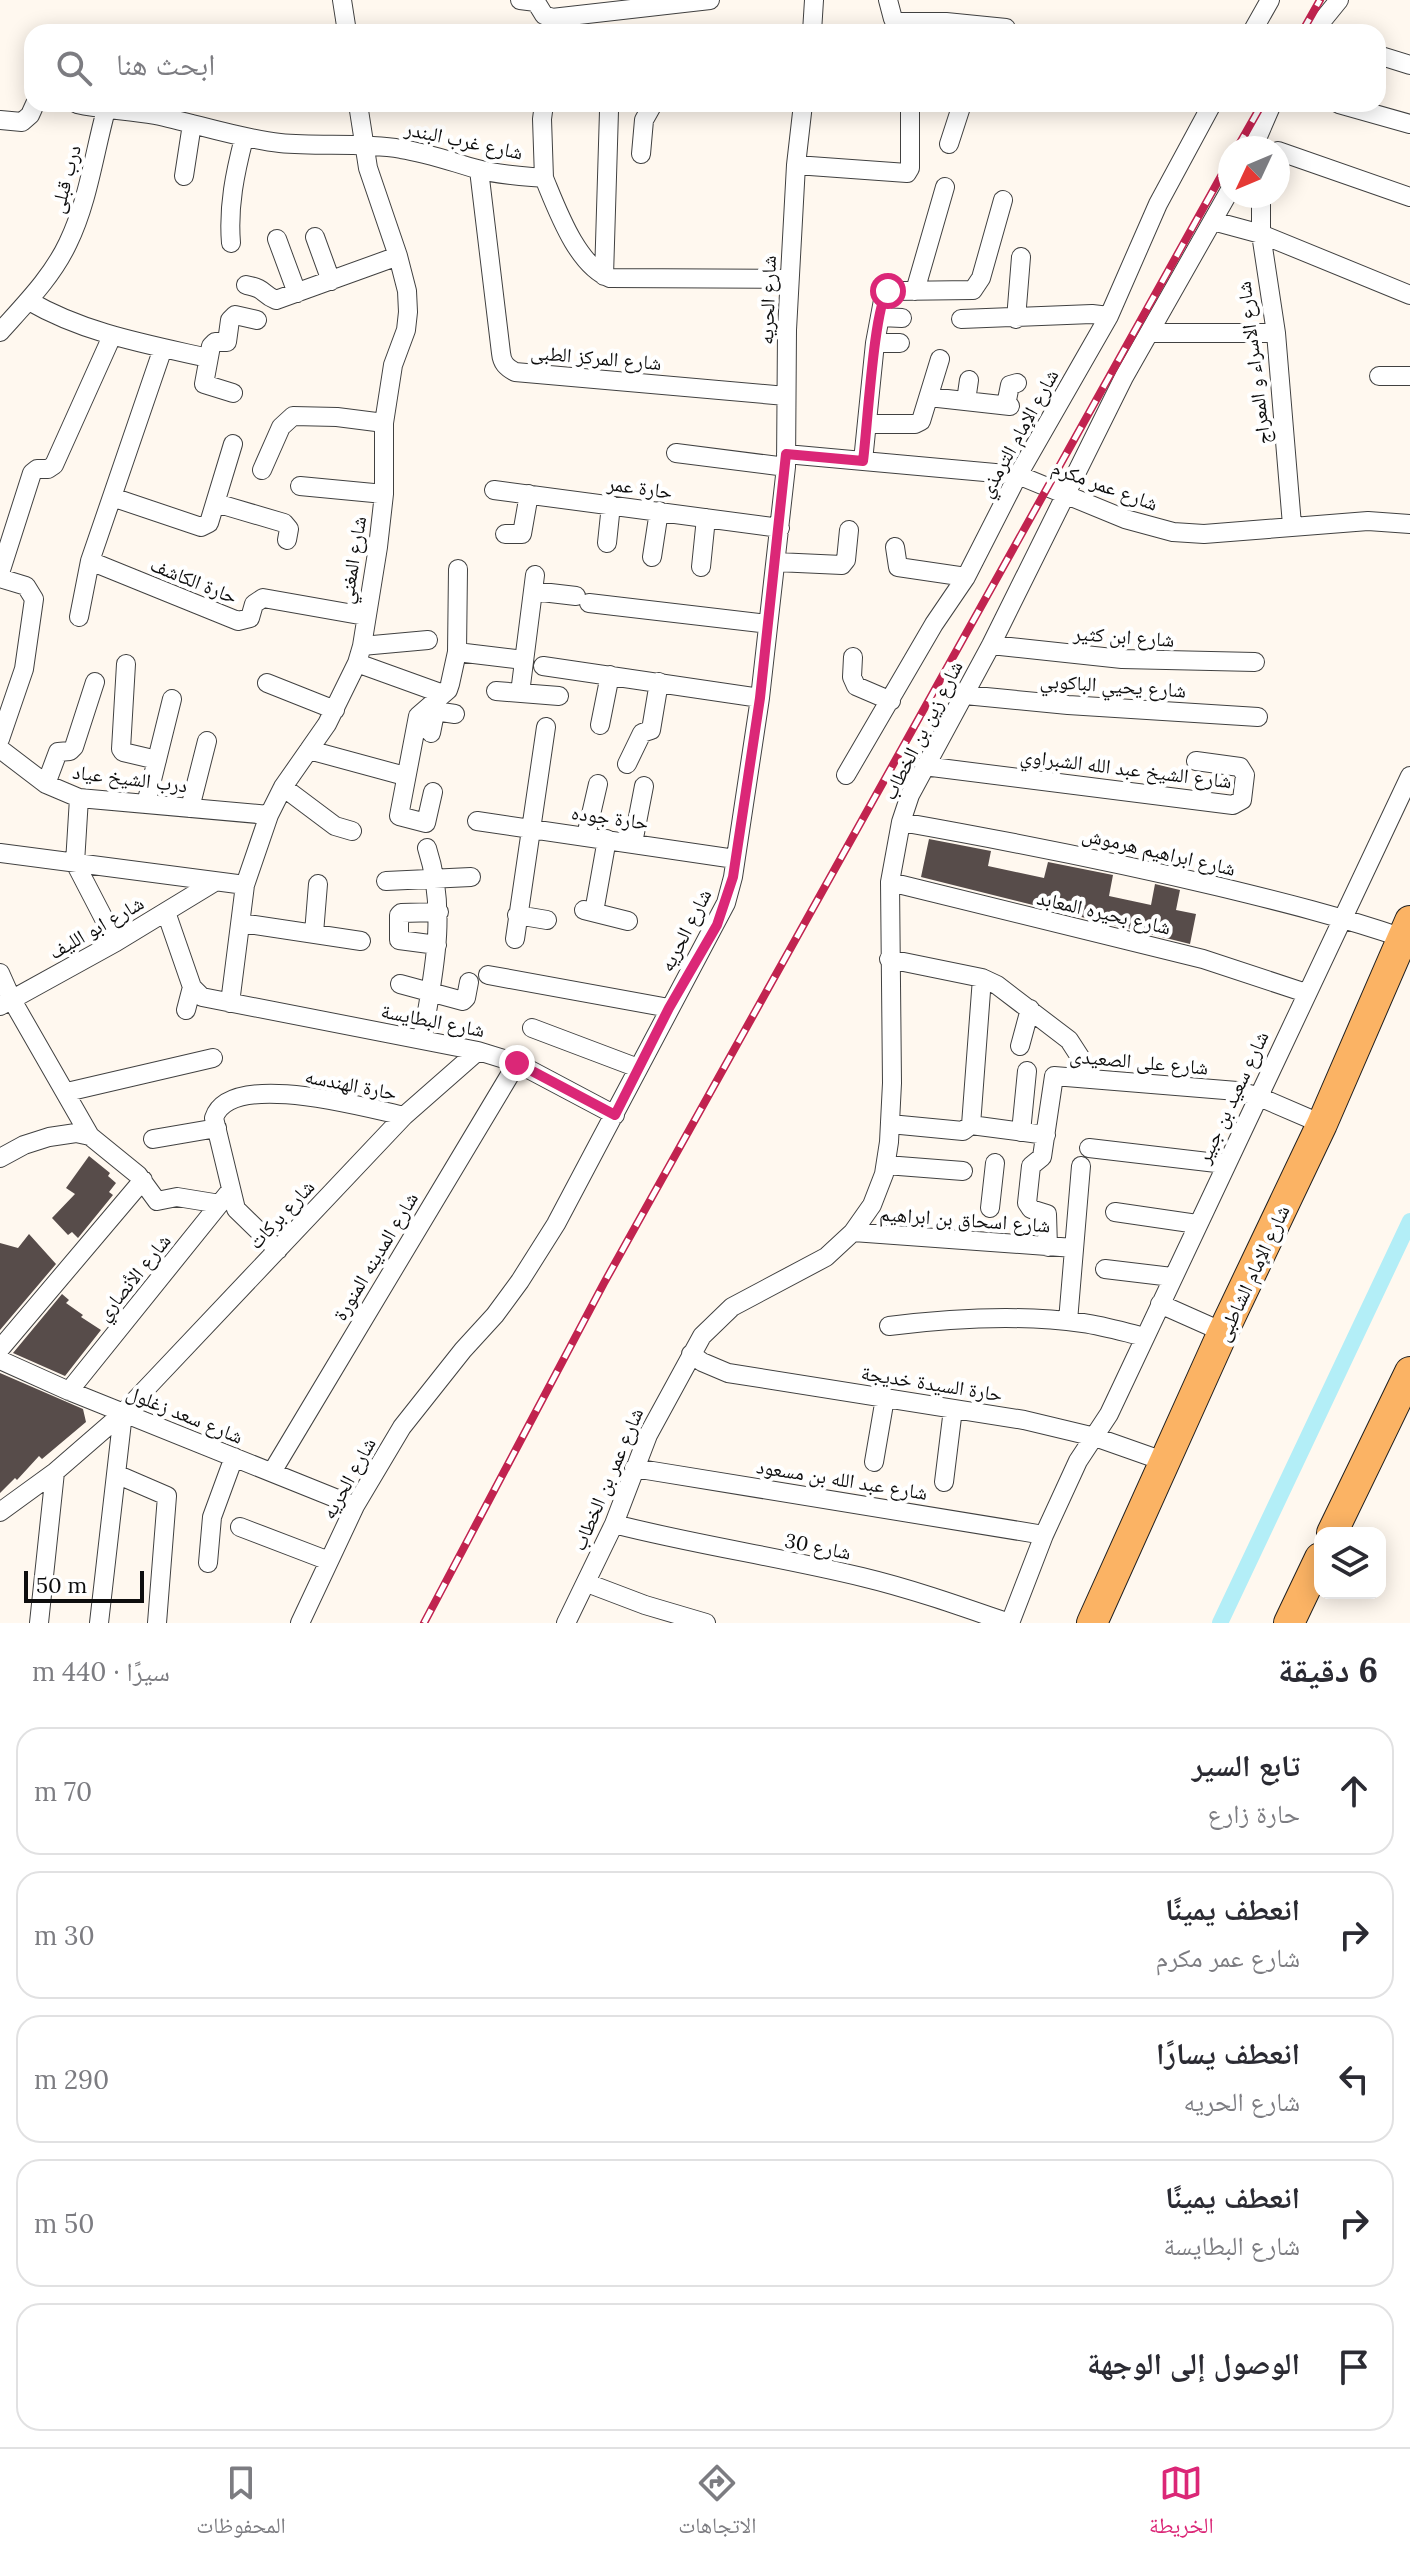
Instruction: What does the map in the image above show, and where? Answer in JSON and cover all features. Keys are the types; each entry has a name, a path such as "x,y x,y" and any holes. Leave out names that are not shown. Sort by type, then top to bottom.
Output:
{"main road":[{"name":"شارع الإمام الشاطبى","path":"1092,1623 1223,1332 1322,1124 1406,930"},
{"path":"1335,1527 1410,1372"},
{"path":"1289,1623 1314,1571"}],"street":[{"path":"342,0 346,24"},
{"path":"520,0 536,2 544,15 552,18 710,0"},
{"path":"812,24 814,0"},
{"path":"888,0 893,19 897,22 966,24"},
{"path":"1256,24 1270,0"},
{"path":"1320,24 1339,0"},
{"path":"1386,58 1410,65"},
{"path":"0,120 22,122 31,112"},
{"name":"درب قبلى","path":"4,322 29,301 68,244 80,214 106,112"},
{"name":"شارع غرب البندر","path":"129,112 152,114 244,138 320,146 364,145 442,157 479,170 544,178 576,245 590,265 604,276"},
{"name":"شارع المغني","path":"230,1003 245,885 269,815 283,787 335,710 359,654 384,494 384,423 393,365 406,330 407,291 368,168 359,112"},
{"path":"543,112 544,178"},
{"path":"609,112 604,276 621,279 789,279"},
{"path":"641,154 644,120 648,112"},
{"name":"شارع الحريه","path":"300,1623 355,1506 402,1427 520,1281 556,1224 726,903 760,698 780,528 786,460 789,279 802,112"},
{"path":"796,165 907,173 910,168 910,112"},
{"path":"949,144 959,112"},
{"name":"شارع الإمام الترمذي","path":"846,775 934,624 966,577 1018,475 1109,316 1158,204 1208,112"},
{"path":"1265,136 1270,112"},
{"path":"1367,112 1410,124"},
{"path":"184,176 192,124"},
{"path":"231,243 229,218 233,184 244,138"},
{"path":"1290,156 1410,197"},
{"name":"شارع المركز الطبى","path":"479,170 502,361 507,368 515,372 786,396"},
{"path":"915,291 945,187"},
{"path":"863,461 875,343 885,293 967,292 978,285 1003,200"},
{"name":"شارع زين بن الخطاب","path":"691,1354 709,1328 732,1307 826,1257 853,1232 872,1205 886,1165 890,1124 890,882 901,822 924,766 991,645 1149,333 1220,208"},
{"name":"شارع الاسراء و المعراج","path":"1261,208 1261,234 1276,333 1292,525"},
{"path":"1213,221 1261,234 1410,295"},
{"path":"315,237 331,281"},
{"path":"277,239 297,293"},
{"path":"246,285 263,289 276,300 398,256"},
{"path":"1016,319 1021,257"},
{"path":"29,301 67,321 112,336 208,358"},
{"path":"233,393 204,384 208,358 213,343 227,342 230,320 235,315 257,320"},
{"path":"961,319 1109,316"},
{"path":"880,317 902,318"},
{"path":"1149,333 1276,333"},
{"path":"0,739 24,669 34,599 26,586 0,575 32,473 54,465 112,336"},
{"path":"875,343 900,343"},
{"path":"79,617 90,561 163,348"},
{"path":"869,424 918,423 940,359"},
{"path":"1379,376 1410,376"},
{"path":"966,401 969,380"},
{"path":"929,397 1008,406 1010,385 1017,383"},
{"path":"262,470 281,427 293,416 384,423"},
{"path":"112,497 201,527 205,533 233,444"},
{"name":"شارع عمر مكرم","path":"676,453 863,461 1018,475 1149,527 1173,532 1204,534 1368,521 1410,524"},
{"path":"300,486 384,494"},
{"name":"حارة عمر","path":"494,490 780,528"},
{"path":"505,534 522,534 529,494"},
{"path":"216,503 263,525 288,526 287,540"},
{"path":"607,543 611,505"},
{"path":"652,557 659,511"},
{"path":"701,567 706,518"},
{"path":"776,562 842,565 846,560 849,530"},
{"path":"895,547 898,567 966,577"},
{"name":"حارة الكاشف","path":"90,561 238,621 250,618 254,604 263,598 365,616"},
{"path":"433,792 426,823 399,816 418,716 439,701 448,690 457,652 458,569"},
{"path":"520,693 534,583 582,600 768,624"},
{"path":"359,654 428,640"},
{"name":"شارع ابن كثير","path":"991,645 1122,659 1255,662"},
{"path":"457,652 524,660"},
{"path":"359,654 439,701 455,714"},
{"path":"853,657 852,677 856,686 891,701"},
{"path":"126,664 121,749 157,760"},
{"path":"543,666 760,698"},
{"path":"600,725 610,675"},
{"path":"95,682 74,747 70,751 58,752 75,863 116,942"},
{"path":"627,764 642,733 651,730 659,682"},
{"path":"267,683 335,710"},
{"path":"496,691 559,696"},
{"name":"شارع يحيي الباكوبي","path":"965,695 1258,717"},
{"path":"146,804 172,699"},
{"path":"431,733 439,701"},
{"path":"515,939 546,727"},
{"path":"190,808 207,741"},
{"name":"درب الشيخ عياد","path":"0,749 62,792 146,804 269,815"},
{"path":"309,750 405,776"},
{"name":"شارع الشيخ عبد الله الشبراوي","path":"924,766 1233,805 1242,800 1244,771 1240,767 1196,761"},
{"name":"شارع سعيد بن جبير","path":"1010,1623 1044,1535 1078,1461 1109,1414 1410,776"},
{"path":"586,836 598,784"},
{"path":"633,843 644,786"},
{"path":"283,787 335,826 352,831"},
{"path":"49,808 52,797 58,797 62,792"},
{"name":"حارة جوده","path":"477,821 735,859"},
{"name":"شارع ابراهيم هرموش","path":"901,822 1051,848 1406,930"},
{"path":"607,839 589,911 628,921"},
{"path":"422,1040 439,912 427,848"},
{"path":"0,853 245,885"},
{"path":"382,861 387,887 435,878 471,877"},
{"name":"شارع بحيره المعابد","path":"890,882 1203,959 1306,993"},
{"name":"شارع ابو الليف","path":"6,1003 213,883"},
{"path":"314,933 318,884"},
{"path":"166,912 192,987 186,1010"},
{"path":"437,945 399,940 399,915 439,912"},
{"path":"517,915 547,920"},
{"path":"241,923 361,941"},
{"path":"889,959 982,978 1004,990 1069,1040 1080,1057 1081,1077"},
{"path":"0,973 6,1003 67,1092 90,1136 143,1180 157,1201 177,1197 225,1197"},
{"path":"488,975 669,1008"},
{"path":"971,1125 982,978"},
{"path":"400,984 463,1001 469,982"},
{"name":"شارع البطايسة","path":"192,987 202,997 478,1051 517,1063 615,1115"},
{"path":"1020,1046 1030,1009"},
{"path":"532,1028 638,1068"},
{"name":"شارع بركات","path":"0,1512 55,1472 123,1413 404,1116 478,1051"},
{"path":"67,1092 213,1058"},
{"name":"شارع المدينه المنورة","path":"272,1472 517,1063"},
{"path":"1021,1132 1027,1071"},
{"name":"شارع على الصعيدى","path":"1046,1135 1054,1076 1237,1091 1257,1096 1322,1124"},
{"name":"حارة الهندسه","path":"217,1128 214,1118 218,1108 231,1098 254,1094 317,1097 404,1116"},
{"path":"890,1124 963,1131 971,1125 1046,1135 1042,1157 1032,1164 1027,1206 1047,1214 1048,1247"},
{"path":"153,1139 217,1128 225,1197 278,1250"},
{"path":"0,1158 24,1145 49,1137 76,1133 90,1136"},
{"path":"1089,1148 1225,1164"},
{"path":"886,1165 963,1171"},
{"path":"990,1208 995,1166 1030,1175"},
{"path":"1068,1321 1081,1166"},
{"path":"0,1349 143,1180"},
{"name":"شارع الأنصاري","path":"69,1391 225,1197"},
{"path":"1115,1212 1197,1224"},
{"name":"شارع اسحاق بن ابراهيم","path":"853,1232 1074,1248"},
{"path":"1105,1269 1172,1277"},
{"path":"1160,1304 1223,1332"},
{"path":"889,1326 977,1319 1068,1321 1145,1337"},
{"name":"حارة السيدة خديجة","path":"691,1354 728,1373 1024,1420 1095,1437 1166,1462"},
{"name":"شارع عمر بن الخطاب","path":"566,1623 614,1524 648,1435 691,1354"},
{"name":"شارع سعد زغلول","path":"0,1360 69,1391 355,1506"},
{"path":"874,1462 885,1398"},
{"path":"944,1482 953,1409"},
{"path":"99,1623 123,1413"},
{"path":"208,1563 212,1517 234,1457"},
{"name":"شارع عبد الله بن مسعود","path":"634,1468 1044,1535"},
{"path":"39,1623 55,1472"},
{"path":"116,1474 167,1496 157,1623"},
{"name":"شارع 30","path":"614,1524 860,1576 927,1594 1010,1623"},
{"path":"240,1527 329,1561"},
{"path":"587,1583 706,1623"}],"building":[{"path":"929,839 991,851 988,866 1044,878 1048,862 1113,875 1109,896 1151,905 1155,884 1180,890 1176,910 1196,914 1190,944 921,877"},
{"path":"89,1156 110,1173 108,1176 116,1183 109,1192 113,1195 78,1238 72,1232 68,1235 52,1218 75,1194 66,1188"},
{"path":"29,1234 56,1264 0,1330 0,1243 18,1248"},
{"path":"62,1294 69,1300 66,1303 83,1315 81,1317 101,1330 65,1376 13,1353"},
{"path":"0,1373 83,1409 86,1422 42,1459 39,1456 0,1493"}],"waterway":[{"path":"1220,1623 1410,1221"}],"railway":[{"path":"1306,24 1320,0"},
{"path":"1244,136 1257,112"},
{"path":"424,1623 604,1283 1218,182"}],"route":[{"path":"517,1063 615,1115 669,1008 717,925 733,877 760,698 786,454 863,461 875,343 882,299 888,291"}]}
